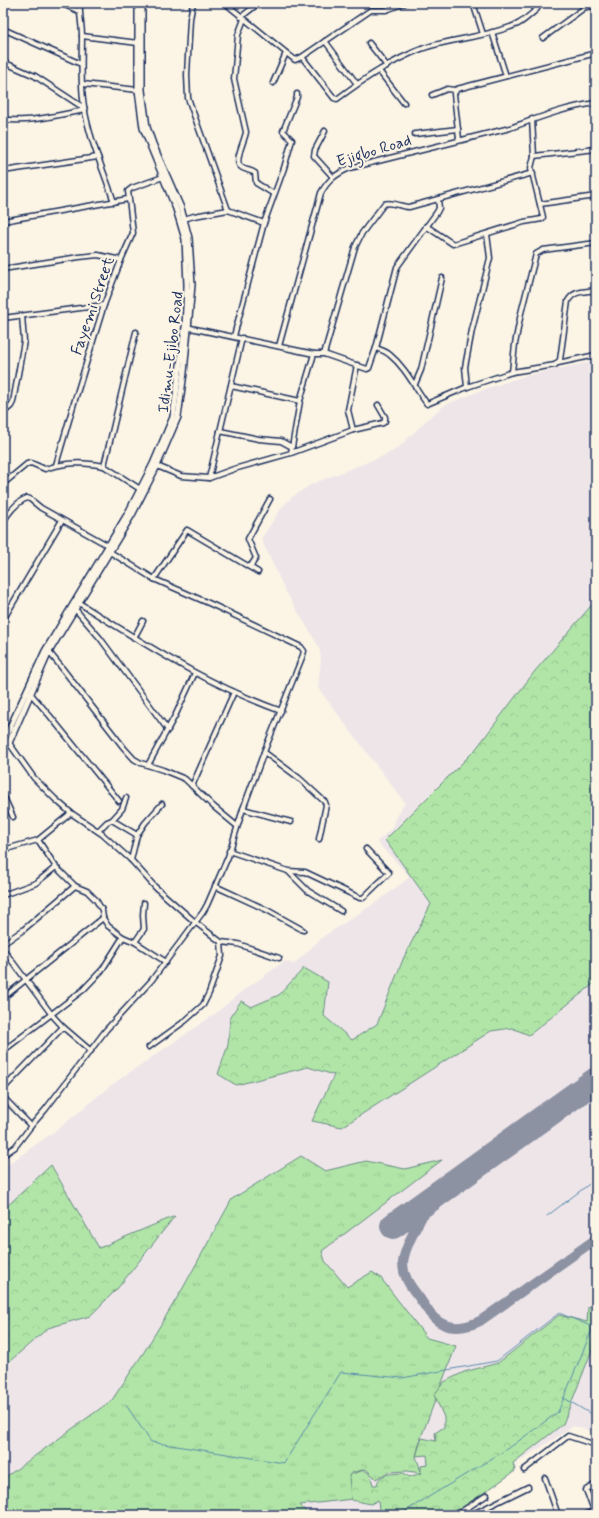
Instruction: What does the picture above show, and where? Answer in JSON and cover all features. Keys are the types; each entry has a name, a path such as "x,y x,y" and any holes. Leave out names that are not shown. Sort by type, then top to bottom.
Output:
{"main road":[{"name":"Idimu-Ejibo Road","path":"9,743 43,660 49,652 66,618 79,603 132,515 157,466 178,417 184,373 187,327 188,285 185,239 176,209 143,128 138,90 138,3"},
{"name":"Idimu-Ejibo Road","path":"4,736 66,618 128,513 153,464 173,417 192,285 189,238 181,208 153,144 147,126 142,90 142,3"},
{"path":"4,736 9,743"}],"street":[{"path":"60,3 79,11"},
{"path":"80,3 79,11 82,36 81,64 84,109 88,126 114,202"},
{"path":"192,3 187,83 188,98 228,210"},
{"path":"225,3 295,60 302,57 371,10 386,10 405,3"},
{"path":"259,3 242,18 238,35 234,79 246,132 238,161 241,168 255,173 256,183 274,194"},
{"path":"473,3 483,34"},
{"path":"543,38 591,3"},
{"path":"585,7 596,6"},
{"path":"302,57 336,99 380,70 425,48 492,32 519,23 537,9"},
{"path":"3,29 81,64"},
{"path":"492,32 506,76"},
{"path":"82,36 138,43"},
{"path":"325,40 357,84"},
{"path":"369,43 387,66"},
{"path":"273,83 286,53"},
{"path":"432,95 447,89 456,90 596,53"},
{"path":"3,62 35,76 84,109"},
{"path":"380,70 404,103"},
{"path":"83,84 138,90"},
{"path":"456,90 454,94 459,139"},
{"path":"234,336 264,223 284,168 292,140 284,131 297,94"},
{"name":"Ejigbo Road","path":"280,346 321,193 326,184 333,177 350,168 459,139 510,128 532,119 583,104 596,102"},
{"path":"3,119 11,120 54,116 84,109"},
{"path":"426,226 453,244 524,222 542,219 543,217 531,164 534,156 532,119"},
{"path":"415,134 458,129"},
{"path":"325,131 315,150 314,156 333,177"},
{"path":"534,156 596,149"},
{"path":"3,171 98,156"},
{"path":"324,354 355,247 384,204 386,203 409,207 533,173"},
{"path":"3,221 128,199 129,190 163,178"},
{"path":"540,204 596,196"},
{"name":"Fayemi Street","path":"56,465 104,304 121,260 134,234 128,199"},
{"path":"187,327 314,354 324,354 357,366 369,368 376,348 397,267 439,208 438,199"},
{"path":"184,219 228,210 264,223"},
{"path":"467,387 465,373 472,330 490,258 487,234"},
{"path":"512,372 515,344 521,313 536,254 543,250 596,243"},
{"path":"3,269 98,255 121,260"},
{"path":"415,384 420,370 442,278"},
{"path":"558,363 560,360 568,302 571,296 577,293 596,290"},
{"path":"3,318 104,304"},
{"path":"3,413 11,406 13,402 24,341 22,316"},
{"path":"104,466 136,332"},
{"path":"209,478 242,338"},
{"path":"376,348 390,355 415,384 428,404 467,387 512,372 555,365 558,363 596,355"},
{"path":"291,453 300,402 314,354"},
{"path":"353,430 348,410 357,366"},
{"path":"231,386 300,402"},
{"path":"157,466 181,476 209,478 234,469 291,453 353,430 385,421 385,417 378,405"},
{"path":"220,431 258,439 280,441 292,447"},
{"path":"3,484 27,464 32,463 45,469 56,465 85,463 104,466 140,488"},
{"path":"3,522 18,503 27,498 62,520 109,546"},
{"path":"250,567 256,558 248,539 270,499"},
{"path":"3,620 62,520"},
{"path":"154,579 187,530 258,572"},
{"path":"3,1155 14,1147 45,1110 106,1030 151,981 207,906 229,851 264,752 304,651 301,647 154,579 110,552"},
{"path":"79,603 134,638 195,673 280,712"},
{"path":"75,609 100,638 168,730"},
{"path":"134,638 143,621"},
{"path":"49,652 134,759 185,780 214,808 237,826"},
{"path":"148,765 168,730 195,673"},
{"path":"192,786 234,692"},
{"path":"30,694 50,716 119,801"},
{"path":"9,743 34,778 55,799 71,813 98,831 131,860 155,887 195,922 221,942 229,942 244,946 279,958"},
{"path":"264,752 299,778 325,802 326,805 319,839"},
{"path":"3,795 13,818"},
{"path":"98,831 107,822 112,820 122,809 126,798"},
{"path":"131,860 137,835 145,823 162,804"},
{"path":"243,809 291,822"},
{"path":"3,850 38,840 71,813"},
{"path":"112,820 137,835"},
{"path":"38,840 56,867 75,886 87,891 96,900 102,910 103,918 108,926 123,937 135,942 166,962"},
{"path":"229,851 288,871 305,872 360,898 363,898 388,873 388,871 366,849"},
{"path":"3,894 36,883 56,867"},
{"path":"288,871 308,891 341,911"},
{"path":"3,944 23,930 75,886"},
{"path":"215,886 268,910 304,930"},
{"path":"135,942 144,929 144,903"},
{"path":"3,998 103,918"},
{"path":"3,1051 83,990 102,970 123,937"},
{"path":"148,1047 186,1021 203,1005 209,993 222,956 221,942"},
{"path":"3,949 52,1015 63,1027 91,1051"},
{"path":"3,1089 63,1027"},
{"path":"3,1098 31,1126"},
{"path":"524,1470 568,1436 596,1445"},
{"path":"545,1478 558,1515"},
{"path":"584,1515 593,1511 586,1490 596,1484"},
{"path":"471,1515 528,1487"},
{"path":"459,1514 487,1495"}],"shaded area":[{"path":"596,361 596,1433 574,1426 515,1464 517,1471 452,1515 3,1515 3,1168 62,1126 110,1086 216,1013 237,995 285,961 294,964 324,936 375,903 410,877 377,842 392,828 395,818 405,803 318,688 321,659 319,647 286,592 261,539 282,507 292,497 312,484 388,454 399,447 431,416 445,405 482,390 524,376"}],"green space":[{"path":"596,600 596,982 529,1035 512,1028 491,1031 342,1127 312,1121 334,1075 308,1067 236,1085 218,1074 228,1045 230,1017 241,1001 251,1007 279,995 304,968 328,982 324,1016 352,1040 377,1024 404,957 431,904 385,840 475,750 535,671"},
{"path":"301,1156 325,1171 366,1161 405,1169 442,1160 322,1251 325,1261 347,1287 372,1272 380,1277 427,1338 456,1346 420,1440 416,1457 421,1473 407,1471 388,1472 376,1479 366,1469 351,1473 353,1499 300,1505 309,1515 3,1515 3,1479 112,1400 144,1352 183,1288 232,1199"},
{"path":"51,1165 99,1248 175,1216 117,1289 90,1316 48,1328 3,1367 3,1210"},
{"path":"596,1306 596,1340 563,1424 513,1463 515,1471 452,1515 364,1515 368,1510 379,1510 378,1500 371,1504 351,1500 349,1475 364,1470 370,1474 373,1485 377,1485 381,1478 388,1474 404,1473 409,1477 421,1473 421,1466 428,1465 427,1455 416,1456 422,1438 436,1441 435,1433 444,1427 444,1417 434,1395 444,1382 464,1372 498,1363 559,1315 587,1322 588,1307"}],"waterway":[{"path":"547,1216 596,1179"},
{"path":"399,1515 509,1448 558,1412 593,1327 593,1301 596,1299"},
{"path":"126,1405 151,1442 284,1463 341,1372 402,1378 497,1361 559,1313 593,1327"},
{"path":"564,1398 596,1417"}],"taxiway":[{"path":"436,1194 411,1237 404,1256 403,1268 410,1285 434,1318 451,1327 463,1327 480,1321 596,1239"}],"runway":[{"path":"393,1226 596,1080"}]}
